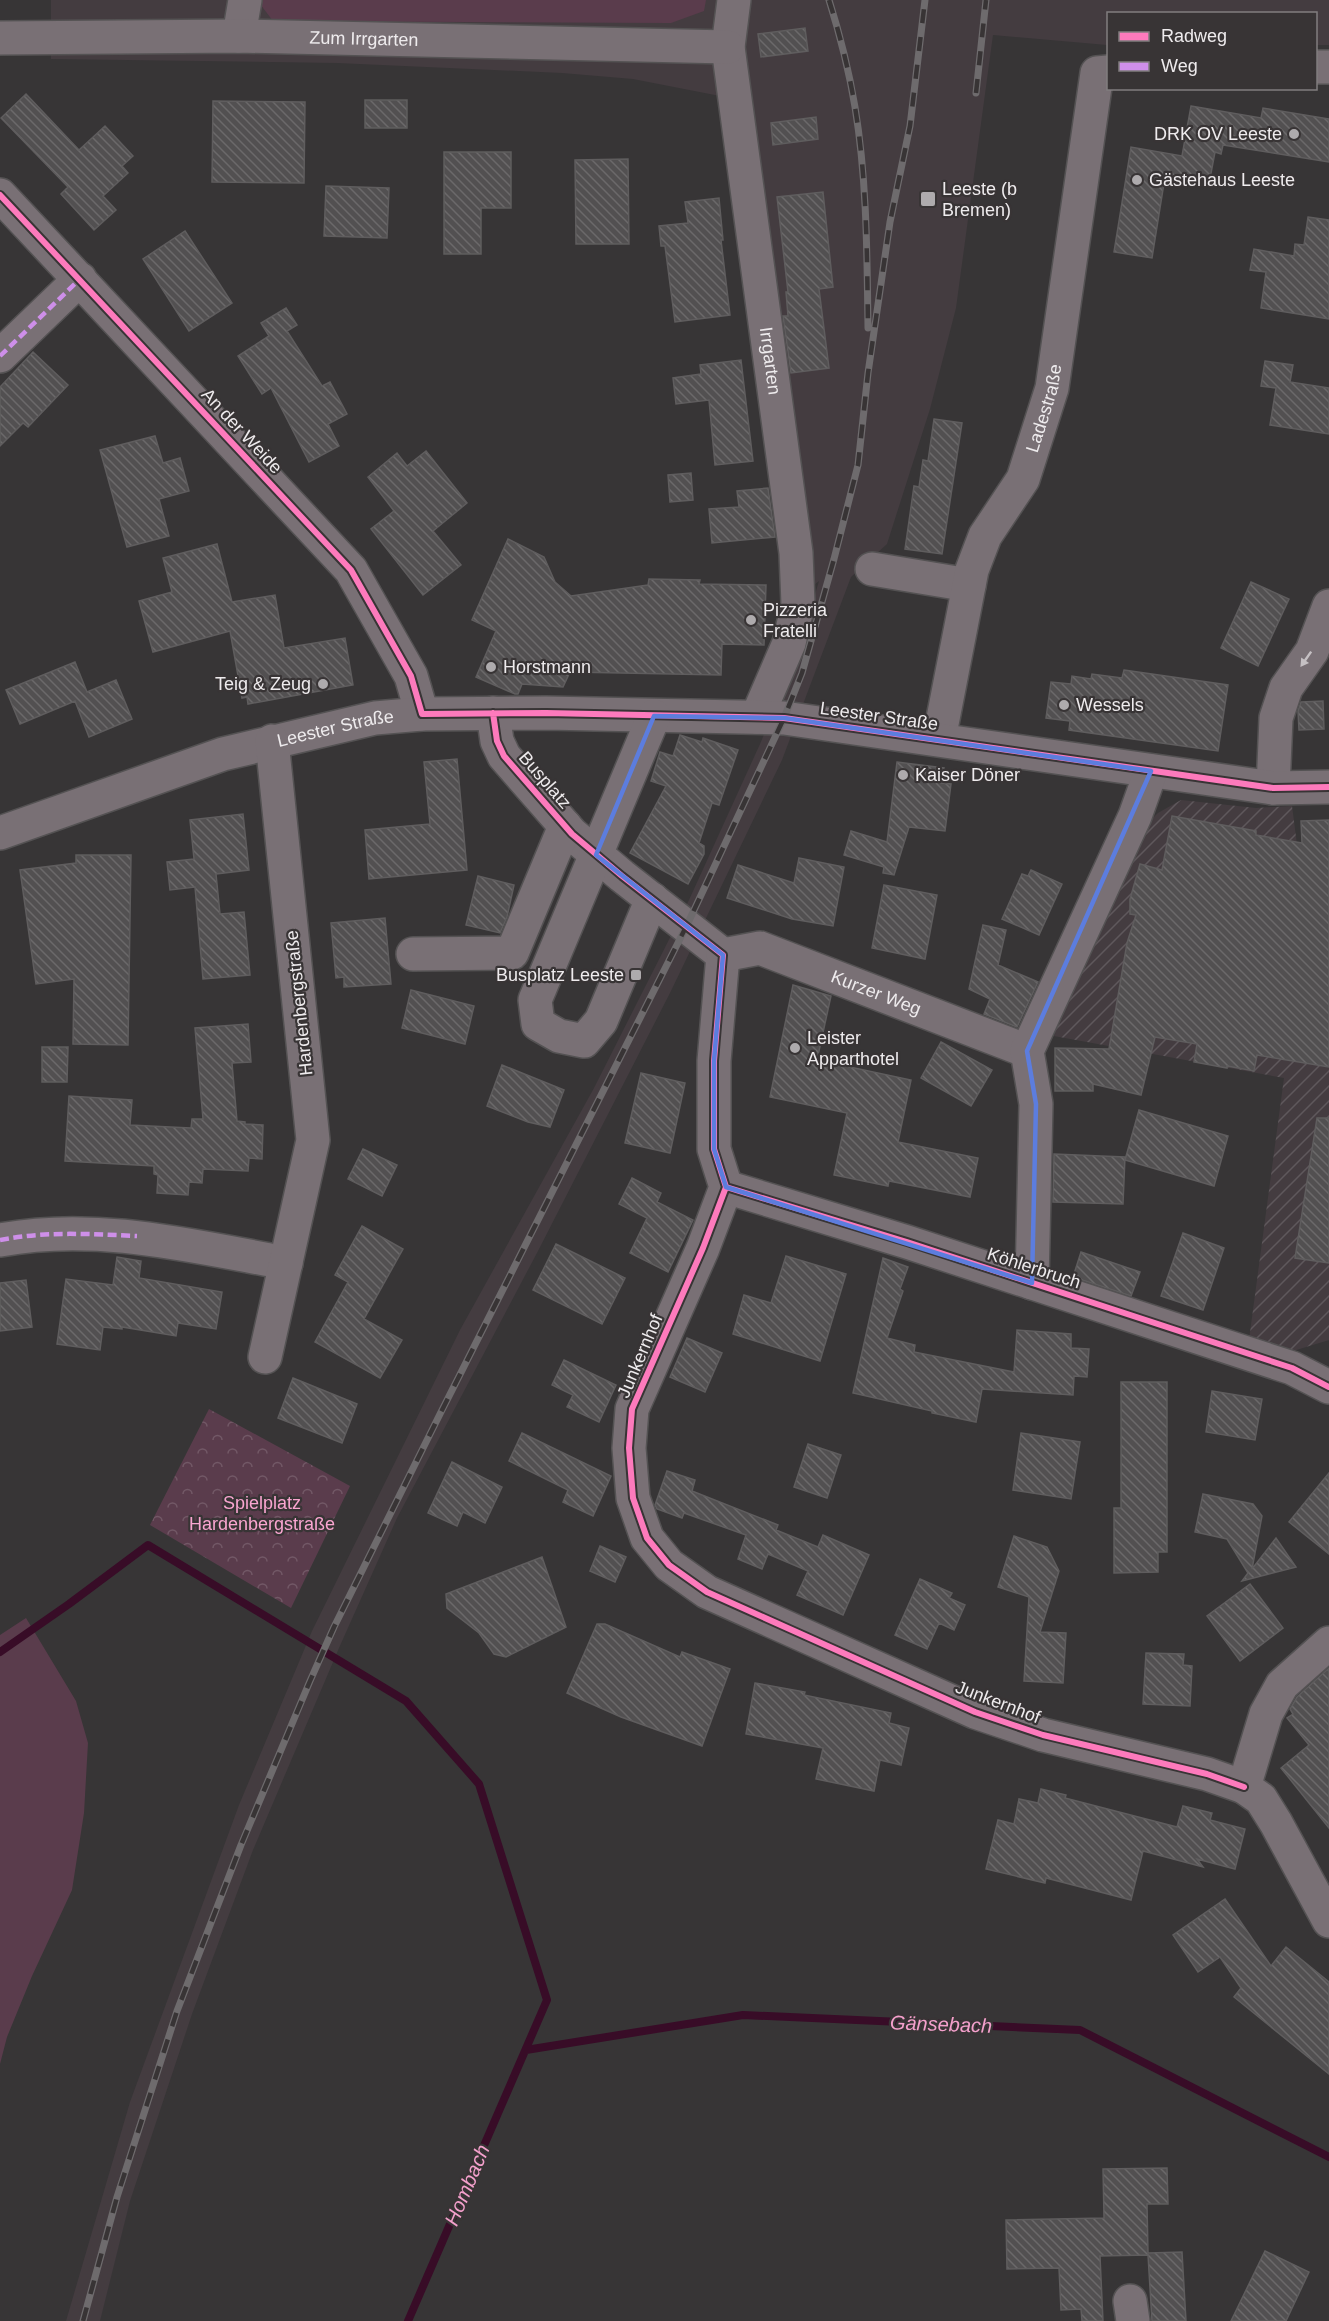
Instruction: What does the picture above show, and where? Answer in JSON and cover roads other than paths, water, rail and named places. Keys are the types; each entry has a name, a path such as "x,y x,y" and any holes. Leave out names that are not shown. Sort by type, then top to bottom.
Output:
{"street":[{"path":"239,36 245,0"},
{"name":"Irrgarten","path":"734,0 728,47 796,553 798,604 789,642 757,717"},
{"name":"Zum Irrgarten","path":"0,38 239,36 728,47"},
{"name":"Ladestraße","path":"939,739 972,570 985,536 1023,479 1052,388 1103,72"},
{"name":"An der Weide","path":"0,195 351,570 411,676 422,714"},
{"path":"0,356 80,279"},
{"path":"872,569 969,585"},
{"path":"1274,788 1276,718 1286,688 1312,651 1329,606"},
{"name":"Busplatz","path":"493,713 497,741 504,756 566,826 596,855"},
{"name":"Leester Straße","path":"0,833 223,754 375,718 422,714 784,718 1274,788 1329,787"},
{"path":"652,899 601,1022 584,1041 559,1036 538,1024 535,1000 654,716"},
{"name":"Hardenbergstraße","path":"265,1357 313,1140 272,741"},
{"path":"1032,1283 1036,1104 1027,1051 1135,816 1151,771"},
{"path":"413,954 512,953 566,826"},
{"path":"596,855 723,955 714,1060 714,1149 726,1187"},
{"name":"Kurzer Weg","path":"723,955 760,948 1027,1051"},
{"name":"Köhlerbruch","path":"726,1187 1292,1368 1329,1387"},
{"name":"Junkernhof","path":"726,1187 703,1248 632,1409 628,1448 633,1498 647,1538 669,1565 706,1592 975,1712 1043,1735 1207,1774 1244,1787"},
{"path":"0,1240 34,1234 137,1236 286,1263"},
{"path":"1292,1368 1329,1357"},
{"path":"1329,1643 1282,1684 1266,1714 1244,1787 1261,1799 1329,1921"}],"waterway":[{"name":"Hombach","path":"0,1652 148,1545 406,1701 479,1784 547,2000 408,2321"},
{"name":"Gänsebach","path":"526,2050 743,2015 1080,2030 1329,2157"}],"railway":[{"path":"829,0 847,67 859,134 866,217 868,328"},
{"path":"83,2321 117,2197 177,2011 241,1845 310,1681 334,1627 440,1414 687,925 784,718 802,673 858,465 868,373 890,222 910,126 925,0"},
{"path":"976,93 986,0"}],"place":[{"name":"DRK OV Leeste","path":"1294,134"},
{"name":"Gästehaus Leeste","path":"1137,180"},
{"name":"Leeste (b Bremen)","path":"928,199"},
{"name":"Pizzeria Fratelli","path":"751,620"},
{"name":"Horstmann","path":"491,667"},
{"name":"Teig & Zeug","path":"323,684"},
{"name":"Wessels","path":"1064,705"},
{"name":"Kaiser Döner","path":"903,775"},
{"name":"Busplatz Leeste","path":"636,975"},
{"name":"Leister Apparthotel","path":"795,1048"}],"park label":[{"name":"Spielplatz Hardenbergstraße","path":"262,1513"}]}
